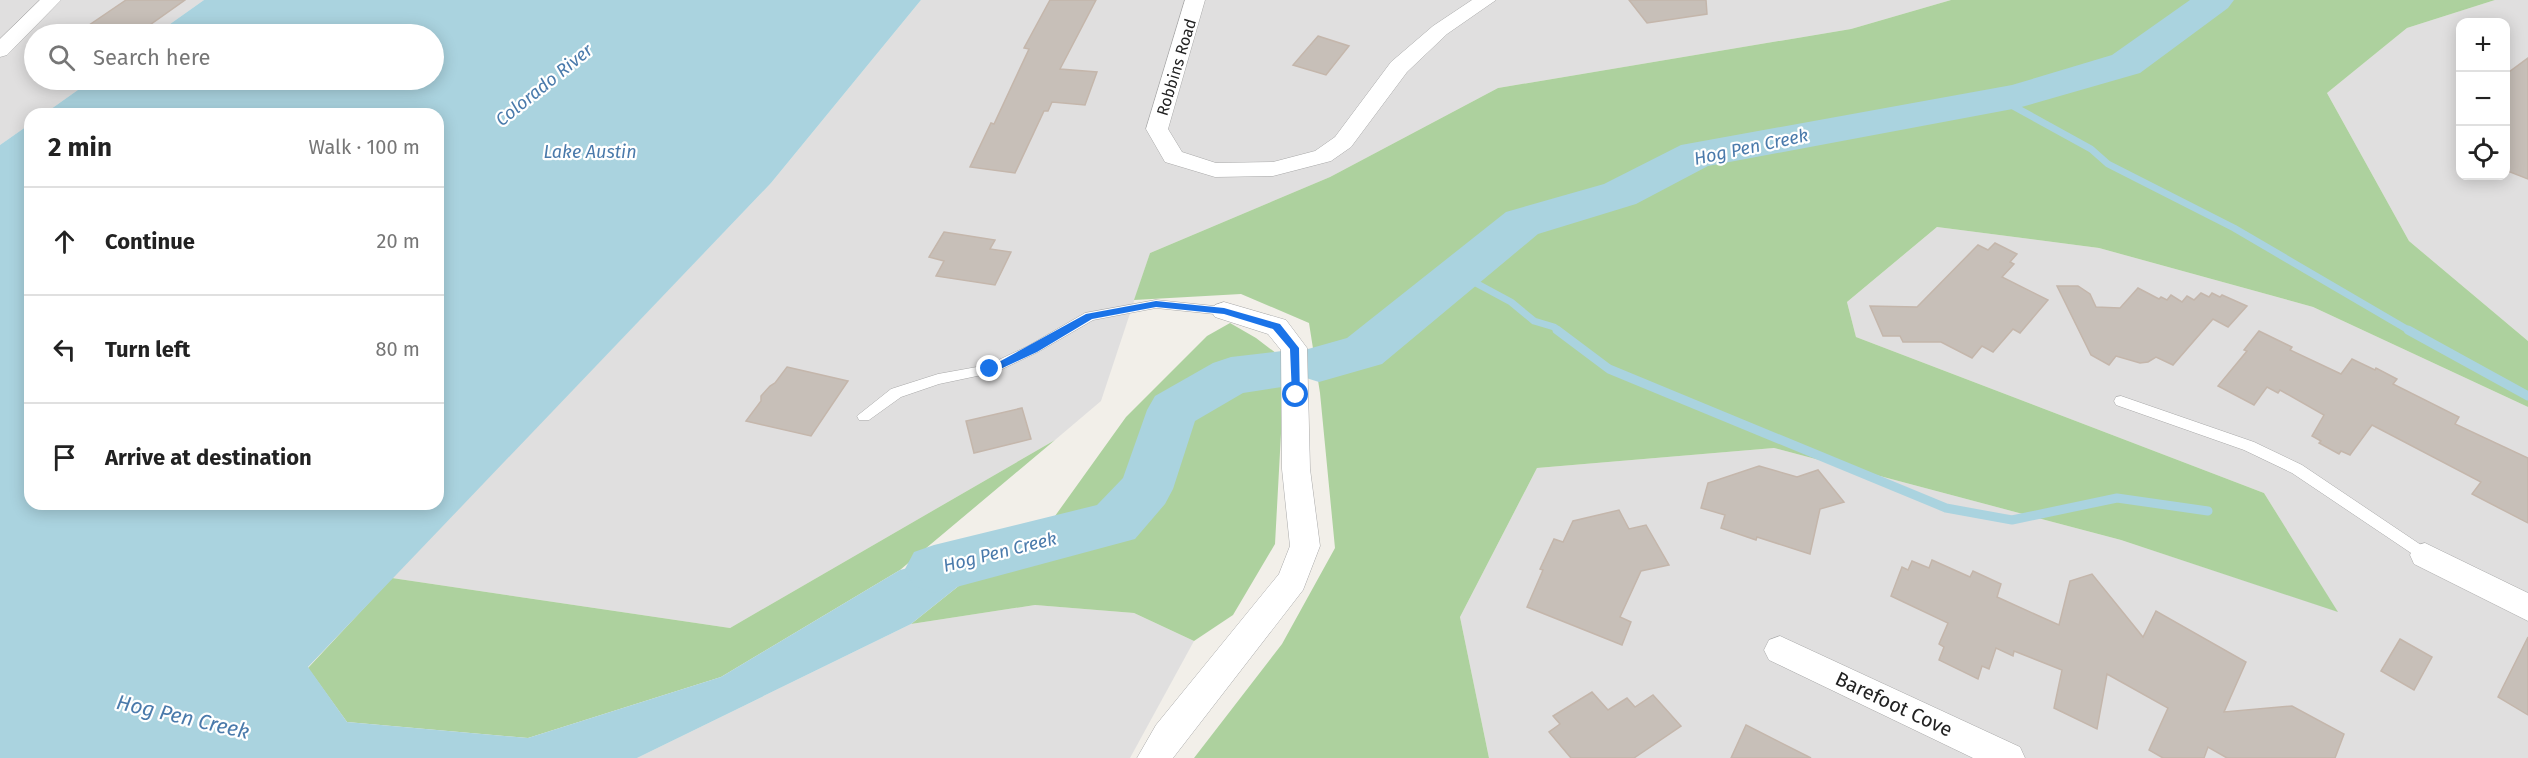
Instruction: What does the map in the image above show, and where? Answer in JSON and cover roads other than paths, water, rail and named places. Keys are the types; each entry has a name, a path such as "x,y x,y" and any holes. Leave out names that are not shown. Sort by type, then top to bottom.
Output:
{"street":[{"path":"27,24 51,0"},
{"name":"Robbins Road","path":"1195,0 1157,129 1173,157 1215,170 1273,169 1323,156 1343,142 1399,67 1440,30 1486,0"},
{"path":"0,51 24,27"},
{"path":"1154,758 1168,736 1292,581 1305,546 1296,469 1294,348 1277,327 1224,311"},
{"path":"2425,555 2528,608"},
{"name":"Barefoot Cove","path":"1780,650 2008,758"}],"lane":[{"path":"864,416 896,393 938,379 990,369 1033,349 1090,316 1156,304 1224,311"},
{"path":"2121,401 2249,446 2297,469 2425,555"}],"water":[{"name":"Lake Austin","path":"204,0 921,0 771,183 308,667 347,722 528,738 721,677 900,570 1015,541 911,624 637,758 0,758 0,145 24,128 24,510 444,510 444,108 52,108 78,90 444,90 444,24 170,24"}],"waterway":[{"name":"Hog Pen Creek","path":"1319,364 1364,351 1522,223 1620,194 1696,155 2018,96 2126,64 2215,0"},
{"path":"2002,100 2091,149 2108,164 2234,228 2410,331"},
{"path":"1459,274 1511,302 1534,321 1554,327 1559,331"},
{"path":"1557,330 1609,369 1946,508 2012,520 2117,498 2208,511"},
{"path":"2408,330 2528,396"},
{"name":"Hog Pen Creek","path":"934,569 1115,523 1146,489 1173,410 1231,376 1282,369"}],"water label":[{"name":"Colorado River","path":"544,85"}]}
